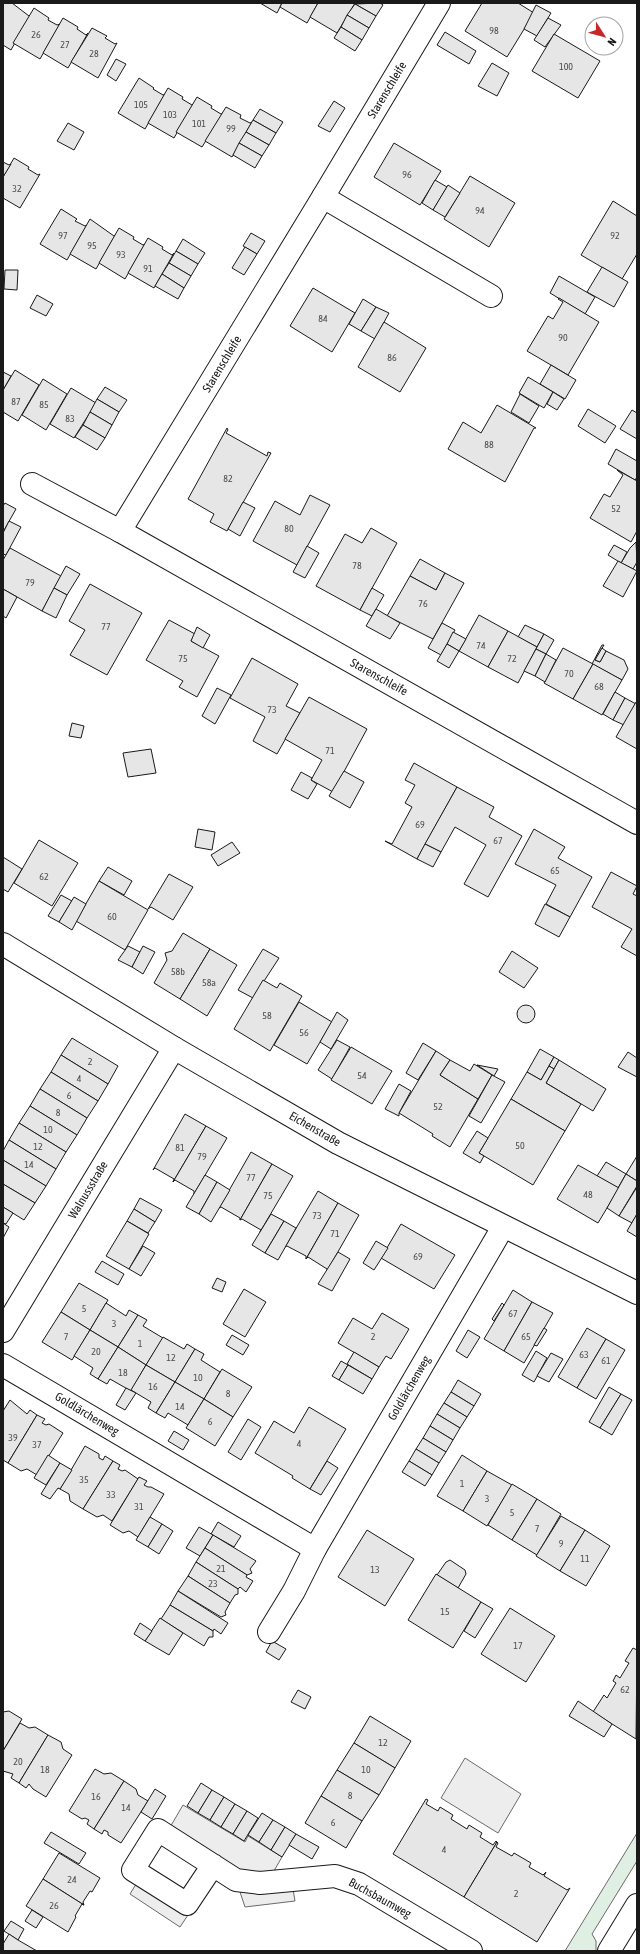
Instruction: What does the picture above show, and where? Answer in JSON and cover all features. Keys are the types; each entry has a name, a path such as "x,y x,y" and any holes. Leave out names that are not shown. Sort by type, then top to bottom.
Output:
{"street":[{"name":"Starenschleife","path":"120,531 439,3"},
{"path":"323,197 490,296"},
{"name":"Starenschleife","path":"32,484 120,531 637,823"},
{"name":"Eichenstraße","path":"3,944 174,1048 338,1142 503,1227 637,1293"},
{"name":"Walnussstraße","path":"3,1332 174,1048"},
{"name":"Goldlärchenweg","path":"269,1632 294,1591 315,1549 503,1227"},
{"name":"Goldlärchenweg","path":"3,1365 315,1549"},
{"name":"Buchsbaumweg","path":"213,1865 236,1880 260,1884 335,1876 347,1879 359,1884 471,1951"},
{"path":"609,1951 637,1905"}],"green space":[{"path":"637,1833 637,1861 592,1934 596,1941 596,1951 565,1951"}],"shaded area":[{"path":"465,1758 521,1794 498,1833 441,1798"},
{"path":"183,1805 245,1842 248,1836 282,1857 271,1876 247,1874 169,1829"},
{"path":"141,1876 192,1909 180,1927 130,1894"},
{"path":"293,1889 295,1901 245,1907 240,1892"}],"building":[{"path":"3,3 12,3 29,16 31,14 11,50 3,45"},
{"path":"260,3 282,3 277,13"},
{"path":"282,3 318,3 307,23 280,7"},
{"path":"318,3 355,3 337,33 310,17"},
{"path":"380,3 383,5 376,16 355,4"},
{"path":"482,3 518,3 534,13 507,57 465,31"},
{"path":"355,4 376,16 369,28 347,15"},
{"path":"536,5 551,13 537,36 524,29"},
{"path":"34,8 49,18 48,20 57,25 60,24 40,59 13,43"},
{"path":"347,15 369,28 362,40 341,27"},
{"path":"63,18 78,27 77,29 86,35 88,33 68,68 43,53"},
{"path":"548,18 561,25 545,47 534,40"},
{"path":"341,27 362,40 355,51 334,38"},
{"path":"92,28 107,36 105,38 115,44 117,43 98,78 71,62"},
{"path":"445,32 476,51 469,64 437,45"},
{"path":"554,34 584,52 584,56 591,56 600,61 578,98 532,71"},
{"path":"116,59 126,64 116,81 107,75"},
{"path":"492,63 509,73 497,96 478,86"},
{"path":"139,78 154,88 153,89 163,95 165,94 145,129 118,113"},
{"path":"168,88 183,97 182,99 192,105 194,103 174,138 148,123"},
{"path":"197,97 212,106 211,108 221,114 223,113 202,147 176,132"},
{"path":"334,101 345,108 330,132 318,126"},
{"path":"226,107 241,115 240,118 250,123 252,122 232,157 205,141"},
{"path":"260,109 283,122 276,133 253,120"},
{"path":"253,120 276,133 269,145 246,132"},
{"path":"68,123 84,132 74,150 57,141"},
{"path":"246,132 269,145 262,156 239,143"},
{"path":"239,143 262,156 255,168 233,155"},
{"path":"394,143 441,171 420,205 374,177"},
{"path":"14,158 29,167 28,169 38,175 40,174 20,208 3,198 3,177"},
{"path":"3,162 9,165 11,164 3,177"},
{"path":"470,176 515,203 489,247 444,219"},
{"path":"435,180 447,187 433,210 422,203"},
{"path":"448,185 460,193 445,217 433,210"},
{"path":"613,201 637,216 637,254 622,279 581,255"},
{"path":"61,209 77,219 75,221 85,226 87,225 67,260 40,244"},
{"path":"90,219 114,236 116,234 96,269 70,254"},
{"path":"119,228 134,237 133,239 143,245 145,244 125,279 99,263"},
{"path":"251,233 265,241 257,254 243,246"},
{"path":"148,238 163,247 162,249 172,255 174,253 154,288 128,273"},
{"path":"183,239 205,253 198,264 176,251"},
{"path":"245,247 257,254 244,275 232,268"},
{"path":"176,251 198,264 191,276 169,263"},
{"path":"169,263 191,276 184,288 162,274"},
{"path":"602,267 628,282 614,307 587,292"},
{"path":"5,270 18,270 17,290 4,289"},
{"path":"162,274 184,288 178,299 155,286"},
{"path":"559,276 595,297 585,314 550,293"},
{"path":"313,288 355,313 332,352 290,326"},
{"path":"37,295 53,304 46,316 30,308"},
{"path":"559,298 599,322 568,375 527,351 548,316 553,319 563,302 558,299"},
{"path":"363,299 376,307 361,331 349,324"},
{"path":"376,307 389,313 375,339 361,331"},
{"path":"384,322 426,348 400,392 358,367"},
{"path":"551,365 576,380 565,399 540,384"},
{"path":"15,370 39,385 18,421 3,412 3,390"},
{"path":"3,372 11,376 3,390"},
{"path":"528,377 553,392 544,408 519,393"},
{"path":"43,379 67,394 46,430 22,415"},
{"path":"105,387 127,400 119,412 97,399"},
{"path":"71,388 96,403 74,438 50,424"},
{"path":"553,392 564,399 557,410 547,404"},
{"path":"520,394 539,406 529,423 511,412"},
{"path":"97,399 119,412 112,425 90,412"},
{"path":"497,405 536,428 534,428 505,482 448,449 463,422 481,433"},
{"path":"588,409 616,426 605,443 578,426"},
{"path":"632,410 637,413 637,439 620,429"},
{"path":"90,412 112,425 105,438 83,425"},
{"path":"83,425 105,438 97,450 75,437"},
{"path":"227,428 228,430 226,433 267,456 268,452 271,453 227,531 210,522 214,514 188,499"},
{"path":"616,449 637,461 637,477 635,480 608,464"},
{"path":"617,470 637,481 637,531 631,542 590,518 604,494 610,497 623,475"},
{"path":"310,495 330,505 297,565 253,541 275,501 300,515"},
{"path":"243,502 255,508 240,536 228,529"},
{"path":"5,503 16,509 3,532 3,506"},
{"path":"9,521 21,527 6,555 3,554 3,533"},
{"path":"371,528 397,543 360,610 316,586 345,534 362,543"},
{"path":"636,542 637,562 633,569 621,563 630,548"},
{"path":"614,545 627,552 621,563 608,555"},
{"path":"307,546 319,553 305,578 293,572"},
{"path":"10,548 61,576 42,611 3,589 3,560"},
{"path":"420,559 445,573 436,590 410,576"},
{"path":"618,561 637,571 623,597 603,586"},
{"path":"66,566 80,574 67,595 54,588"},
{"path":"445,573 464,583 433,639 387,616 410,576 436,590"},
{"path":"90,584 142,613 107,675 70,655 85,630 69,621"},
{"path":"54,588 67,595 56,618 42,611"},
{"path":"372,588 384,595 372,616 360,610"},
{"path":"3,589 17,597 6,618 3,616"},
{"path":"376,609 400,623 390,639 366,626"},
{"path":"479,615 508,631 488,667 459,651"},
{"path":"169,620 195,634 191,641 219,656 197,697 179,687 183,681 146,660"},
{"path":"442,623 455,630 441,655 428,648"},
{"path":"525,625 544,634 537,647 518,637"},
{"path":"197,627 210,635 203,648 191,641"},
{"path":"508,631 537,647 518,683 488,667"},
{"path":"453,632 466,639 459,651 447,644"},
{"path":"544,634 554,640 546,654 536,649"},
{"path":"447,644 459,651 449,668 437,661"},
{"path":"602,645 604,645 595,660 600,662 606,651 624,660 628,669 622,680 592,664"},
{"path":"563,648 593,664 573,699 544,683"},
{"path":"602,648 606,651 600,662 595,660"},
{"path":"536,649 546,654 535,676 524,671"},
{"path":"546,654 556,660 545,682 535,676"},
{"path":"252,658 298,684 286,706 300,713 277,754 253,741 265,717 230,698"},
{"path":"593,664 622,680 602,715 573,699"},
{"path":"217,688 231,695 215,724 202,716"},
{"path":"615,692 625,698 613,720 603,714"},
{"path":"309,697 367,729 333,792 311,780 322,760 285,739"},
{"path":"625,698 636,704 624,725 613,720"},
{"path":"636,702 637,703 637,749 616,737"},
{"path":"72,723 84,726 81,738 69,736"},
{"path":"151,749 156,773 128,777 123,753"},
{"path":"414,763 457,787 417,859 385,841 392,844 412,807 405,803 415,785 405,780"},
{"path":"344,771 364,782 350,808 329,796"},
{"path":"301,772 312,778 311,780 317,784 308,799 291,790"},
{"path":"457,787 494,807 489,817 522,836 488,897 464,884 486,845 455,827 441,852 425,844"},
{"path":"198,829 215,832 212,850 195,847"},
{"path":"534,829 565,847 558,858 592,877 570,917 546,904 556,885 515,864"},
{"path":"39,840 78,863 52,906 14,883"},
{"path":"232,842 240,853 218,866 211,855"},
{"path":"425,844 441,852 433,867 417,859"},
{"path":"3,857 22,869 8,892 3,889"},
{"path":"108,867 132,881 124,895 99,881"},
{"path":"611,872 637,886 633,894 637,896 637,956 621,947 632,929 592,907"},
{"path":"169,874 193,887 173,920 151,907 148,909"},
{"path":"99,881 148,910 125,950 76,921"},
{"path":"61,895 72,901 59,922 48,916"},
{"path":"74,897 86,904 72,930 59,922"},
{"path":"545,904 570,917 559,937 535,924"},
{"path":"183,933 210,949 180,999 154,983 167,960 165,953 172,951"},
{"path":"128,946 140,952 132,967 118,960"},
{"path":"143,946 155,952 143,974 132,967"},
{"path":"210,949 237,965 207,1016 180,999"},
{"path":"263,949 279,958 253,998 238,990"},
{"path":"512,951 538,968 524,988 499,972"},
{"path":"263,980 277,988 280,983 302,996 270,1051 234,1029"},
{"path":"299,1002 332,1022 307,1064 274,1045"},
{"path":"522,1005 530,1005 535,1010 533,1021 530,1023 522,1023 517,1018 517,1010"},
{"path":"337,1012 348,1020 331,1049 320,1042"},
{"path":"72,1038 118,1066 108,1084 61,1055"},
{"path":"337,1040 350,1047 332,1079 318,1070"},
{"path":"423,1043 436,1051 418,1080 406,1073"},
{"path":"351,1047 392,1071 372,1104 331,1080"},
{"path":"540,1049 554,1057 541,1080 527,1072"},
{"path":"436,1051 450,1060 440,1075 478,1099 450,1147 432,1136 433,1134 399,1113"},
{"path":"628,1052 637,1058 637,1077 618,1067"},
{"path":"61,1055 108,1084 98,1101 51,1072"},
{"path":"554,1057 559,1060 554,1069 549,1066"},
{"path":"450,1060 470,1071 474,1064 492,1075 478,1099 440,1075"},
{"path":"559,1060 606,1089 593,1111 546,1083"},
{"path":"477,1065 498,1069 494,1076"},
{"path":"549,1066 554,1069 546,1083 581,1104 565,1131 511,1099 527,1072 541,1080"},
{"path":"51,1072 98,1101 87,1118 40,1089"},
{"path":"492,1075 505,1082 481,1123 469,1116"},
{"path":"399,1084 411,1091 399,1113 399,1116 385,1109"},
{"path":"40,1089 87,1118 77,1135 30,1106"},
{"path":"511,1099 565,1131 533,1185 479,1153"},
{"path":"30,1106 77,1135 66,1152 19,1123"},
{"path":"185,1114 206,1126 173,1182 174,1179 155,1168 153,1170"},
{"path":"19,1123 66,1152 56,1169 9,1140"},
{"path":"206,1126 227,1138 194,1194 194,1191 175,1180 173,1182"},
{"path":"477,1131 488,1138 479,1153 484,1156 480,1163 463,1153"},
{"path":"9,1140 56,1169 46,1186 3,1160 3,1151"},
{"path":"251,1152 272,1164 240,1220 240,1218 221,1207 219,1208"},
{"path":"637,1156 637,1181 626,1174"},
{"path":"3,1160 46,1186 35,1203 3,1184"},
{"path":"606,1162 626,1174 618,1188 597,1176"},
{"path":"272,1164 293,1176 260,1232 261,1230 242,1219 240,1220"},
{"path":"578,1165 619,1188 598,1223 557,1199"},
{"path":"626,1174 637,1181 637,1186 619,1216 607,1208"},
{"path":"205,1175 217,1182 199,1214 186,1207"},
{"path":"217,1182 230,1190 211,1222 199,1214"},
{"path":"3,1184 35,1203 24,1220 3,1207"},
{"path":"637,1187 637,1214 632,1223 619,1216"},
{"path":"318,1191 338,1203 306,1259 306,1256 287,1246 285,1247"},
{"path":"140,1198 162,1210 155,1222 134,1209"},
{"path":"338,1203 359,1215 327,1271 327,1269 308,1257 306,1259"},
{"path":"3,1207 13,1213 6,1224 3,1223"},
{"path":"134,1209 155,1222 148,1233 127,1221"},
{"path":"271,1214 284,1221 265,1253 252,1245"},
{"path":"637,1214 637,1237 627,1231"},
{"path":"127,1221 149,1234 129,1269 106,1256"},
{"path":"284,1221 296,1228 278,1260 265,1253"},
{"path":"3,1223 9,1227 3,1238"},
{"path":"401,1224 455,1255 434,1289 381,1258"},
{"path":"376,1241 388,1248 374,1270 363,1263"},
{"path":"143,1246 155,1253 141,1276 129,1269"},
{"path":"338,1252 350,1259 332,1291 318,1284"},
{"path":"102,1261 124,1274 118,1285 95,1272"},
{"path":"217,1278 226,1282 222,1292 212,1288"},
{"path":"79,1283 108,1300 90,1330 61,1312"},
{"path":"244,1289 266,1302 245,1337 223,1324"},
{"path":"513,1290 532,1302 504,1351 484,1339"},
{"path":"532,1302 553,1313 524,1363 504,1351"},
{"path":"106,1303 126,1316 129,1310 138,1315 118,1347 90,1330"},
{"path":"502,1303 504,1305 494,1321 492,1319"},
{"path":"61,1312 90,1330 72,1360 42,1342"},
{"path":"382,1313 409,1329 391,1359 386,1356 379,1367 338,1343 353,1318 372,1329"},
{"path":"138,1315 147,1320 143,1326 163,1338 146,1365 118,1347"},
{"path":"544,1328 547,1330 537,1346 534,1345"},
{"path":"587,1328 606,1339 577,1388 558,1377"},
{"path":"90,1330 118,1347 98,1379 90,1374 93,1368 74,1356"},
{"path":"468,1330 480,1337 467,1358 456,1351"},
{"path":"232,1335 249,1345 243,1355 226,1345"},
{"path":"163,1337 184,1349 187,1344 195,1349 175,1382 146,1365"},
{"path":"606,1339 625,1350 596,1399 577,1388"},
{"path":"118,1347 146,1365 131,1391 110,1379 107,1384 98,1379"},
{"path":"195,1349 204,1354 201,1360 220,1372 204,1399 175,1382"},
{"path":"536,1351 547,1358 534,1382 522,1375"},
{"path":"354,1352 379,1367 372,1379 347,1364"},
{"path":"551,1353 563,1359 549,1382 537,1376"},
{"path":"341,1361 348,1365 339,1380 332,1376"},
{"path":"146,1365 175,1382 156,1413 148,1408 151,1402 131,1390"},
{"path":"348,1365 372,1379 363,1394 339,1380"},
{"path":"222,1369 252,1387 233,1417 204,1399"},
{"path":"458,1380 481,1394 474,1406 451,1392"},
{"path":"175,1382 204,1399 188,1425 168,1413 165,1418 156,1413"},
{"path":"609,1387 621,1394 600,1428 589,1422"},
{"path":"126,1388 136,1393 125,1410 116,1405"},
{"path":"451,1392 474,1406 467,1417 444,1403"},
{"path":"621,1394 632,1400 612,1435 600,1428"},
{"path":"204,1399 233,1417 215,1446 186,1428"},
{"path":"10,1400 27,1414 30,1410 37,1415 8,1463 3,1460 3,1411"},
{"path":"444,1403 467,1417 460,1428 437,1414"},
{"path":"309,1407 346,1429 310,1489 292,1478 293,1476 255,1453 274,1421 294,1433"},
{"path":"437,1414 460,1428 453,1440 430,1426"},
{"path":"37,1415 45,1419 42,1423 46,1425 49,1424 63,1433 37,1475 27,1469 21,1471 8,1463"},
{"path":"248,1419 261,1427 241,1460 228,1452"},
{"path":"430,1426 453,1440 446,1452 423,1438"},
{"path":"174,1431 189,1440 183,1450 168,1441"},
{"path":"423,1438 446,1452 439,1463 416,1449"},
{"path":"85,1446 99,1454 99,1458 103,1460 105,1456 113,1461 83,1509 70,1501 69,1494 60,1489"},
{"path":"416,1449 439,1463 432,1475 409,1461"},
{"path":"48,1455 60,1463 46,1485 34,1478"},
{"path":"462,1455 487,1471 463,1511 437,1496"},
{"path":"113,1461 120,1465 118,1469 122,1471 125,1470 138,1479 112,1521 103,1515 97,1517 83,1509"},
{"path":"327,1461 338,1468 321,1495 310,1489"},
{"path":"409,1461 432,1475 425,1486 402,1472"},
{"path":"60,1463 72,1470 60,1489 58,1488 50,1499 41,1494"},
{"path":"487,1471 512,1485 487,1526 463,1511"},
{"path":"139,1477 147,1481 144,1485 164,1494 138,1537 129,1531 123,1533 110,1525"},
{"path":"512,1484 537,1499 512,1540 488,1525"},
{"path":"537,1499 561,1514 537,1555 512,1540"},
{"path":"561,1516 585,1530 560,1571 536,1556"},
{"path":"150,1517 162,1524 148,1547 136,1540"},
{"path":"218,1522 241,1536 234,1547 211,1534"},
{"path":"162,1524 173,1531 159,1554 148,1547"},
{"path":"199,1527 213,1535 200,1556 186,1548"},
{"path":"367,1530 414,1559 385,1606 338,1577"},
{"path":"585,1530 610,1546 586,1586 560,1571"},
{"path":"213,1535 256,1561 250,1569 252,1573 247,1575 205,1548"},
{"path":"205,1548 247,1575 246,1577 253,1581 246,1592 240,1587 238,1589 196,1562"},
{"path":"450,1560 465,1570 466,1574 458,1588 437,1575 446,1562"},
{"path":"196,1562 238,1589 238,1594 235,1595 230,1603 188,1576"},
{"path":"436,1574 481,1602 453,1648 408,1620"},
{"path":"188,1576 230,1603 225,1612 226,1615 221,1617 178,1591"},
{"path":"178,1591 228,1623 221,1634 214,1629 213,1631 170,1605"},
{"path":"481,1602 493,1609 475,1638 464,1631"},
{"path":"170,1605 213,1631 213,1637 209,1637 204,1646 161,1619"},
{"path":"510,1608 555,1636 526,1682 481,1654"},
{"path":"160,1618 183,1633 169,1655 145,1641"},
{"path":"140,1623 152,1631 145,1641 134,1634"},
{"path":"272,1641 286,1649 279,1660 266,1652"},
{"path":"633,1648 637,1650 636,1739 593,1712 604,1695 607,1698 616,1683 613,1681 616,1675 620,1678 629,1663 625,1661"},
{"path":"298,1690 311,1697 305,1709 291,1702"},
{"path":"578,1701 612,1724 604,1737 569,1716"},
{"path":"9,1711 22,1719 3,1751 3,1712"},
{"path":"370,1716 411,1741 395,1768 354,1743"},
{"path":"20,1723 29,1728 35,1727 48,1735 19,1783 11,1778 13,1774 3,1771 3,1751"},
{"path":"48,1735 61,1742 63,1749 72,1755 46,1797 33,1789 29,1784 26,1788 19,1783"},
{"path":"354,1743 395,1768 379,1795 337,1770"},
{"path":"95,1769 104,1774 111,1773 124,1781 94,1829 87,1824 89,1820 85,1818 82,1819 69,1811"},
{"path":"337,1770 379,1795 362,1821 321,1796"},
{"path":"124,1781 136,1789 138,1795 148,1801 121,1843 108,1835 108,1832 104,1830 102,1834 94,1829"},
{"path":"201,1783 212,1790 198,1813 187,1806"},
{"path":"155,1789 166,1796 152,1819 141,1812"},
{"path":"212,1790 224,1797 210,1820 198,1813"},
{"path":"321,1796 362,1821 346,1848 305,1823"},
{"path":"224,1797 235,1804 221,1827 210,1820"},
{"path":"426,1799 428,1800 426,1804 438,1811 440,1807 453,1815 451,1819 467,1829 469,1825 482,1833 480,1837 493,1845 496,1841 497,1842 464,1897 393,1854"},
{"path":"235,1804 247,1811 233,1834 221,1827"},
{"path":"247,1811 258,1818 244,1841 233,1834"},
{"path":"262,1813 273,1820 259,1842 248,1835"},
{"path":"273,1820 285,1827 271,1850 259,1842"},
{"path":"285,1827 296,1834 282,1857 271,1850"},
{"path":"51,1832 86,1853 79,1864 44,1843"},
{"path":"296,1834 319,1847 312,1859 289,1845"},
{"path":"497,1842 496,1847 512,1856 514,1853 531,1863 529,1867 543,1875 546,1872 544,1876 567,1890 570,1888 537,1942 464,1897"},
{"path":"59,1853 100,1878 92,1892 90,1891 83,1902 84,1905 43,1879"},
{"path":"43,1879 84,1905 82,1904 68,1932 26,1906"},
{"path":"32,1910 43,1917 36,1928 25,1921"},
{"path":"11,1921 24,1929 18,1940 4,1931"},
{"path":"9,1934 37,1951 3,1951 3,1944"}]}
